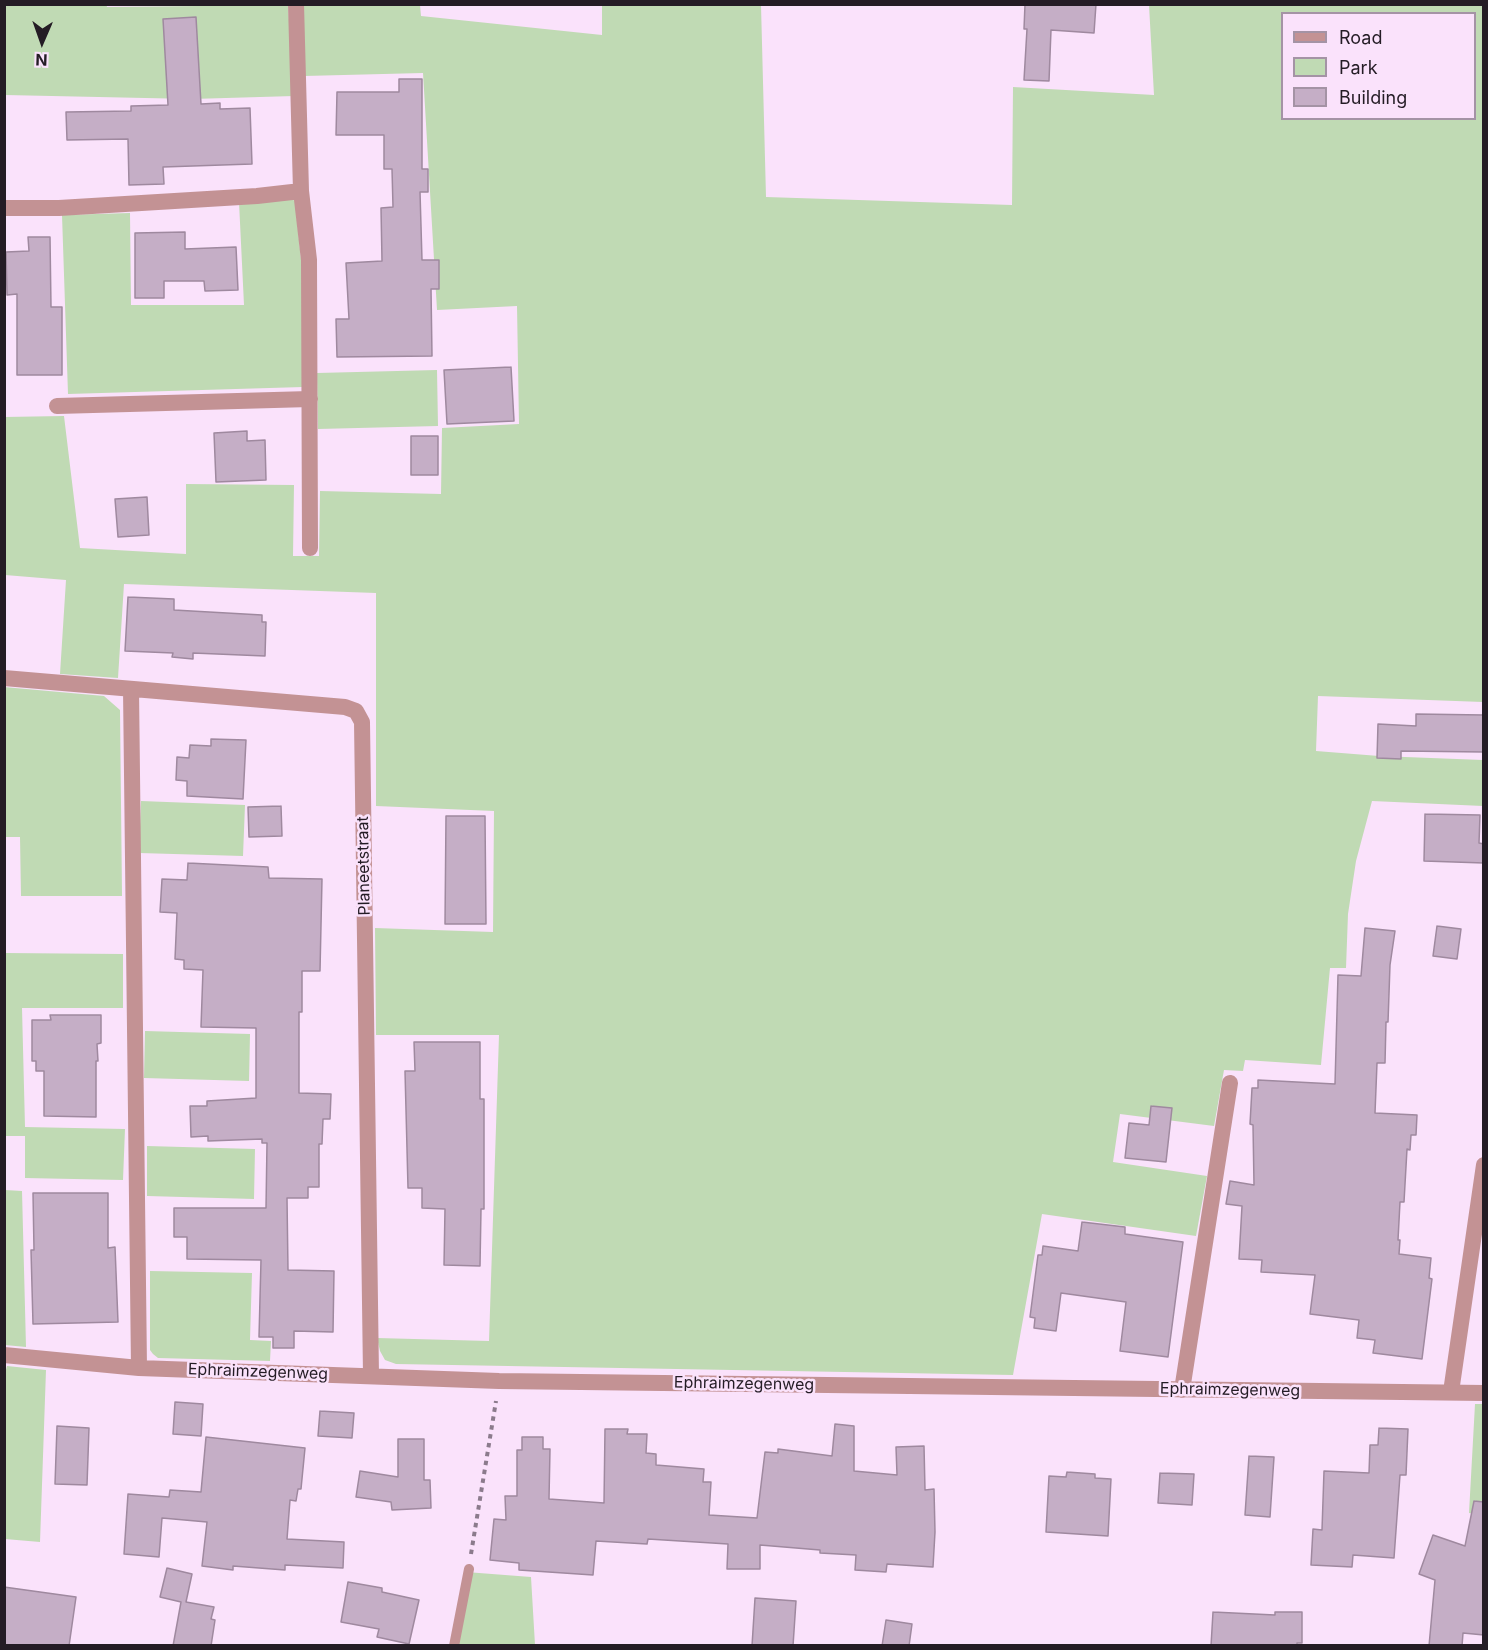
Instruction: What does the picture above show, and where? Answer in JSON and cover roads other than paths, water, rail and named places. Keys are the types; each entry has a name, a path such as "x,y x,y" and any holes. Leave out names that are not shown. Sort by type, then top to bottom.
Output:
{"street":[{"path":"296,4 301,191 309,260 310,548"},
{"path":"4,208 59,208 257,196 301,191"},
{"path":"57,406 310,399"},
{"name":"Planeetstraat","path":"4,678 345,707 356,711 362,722 371,1375"},
{"path":"131,689 139,1368"},
{"path":"1182,1390 1230,1083"},
{"path":"1451,1392 1484,1165"},
{"name":"Ephraimzegenweg","path":"4,1355 139,1368 499,1380 1484,1393"}],"lane":[{"path":"454,1646 469,1569"}]}
